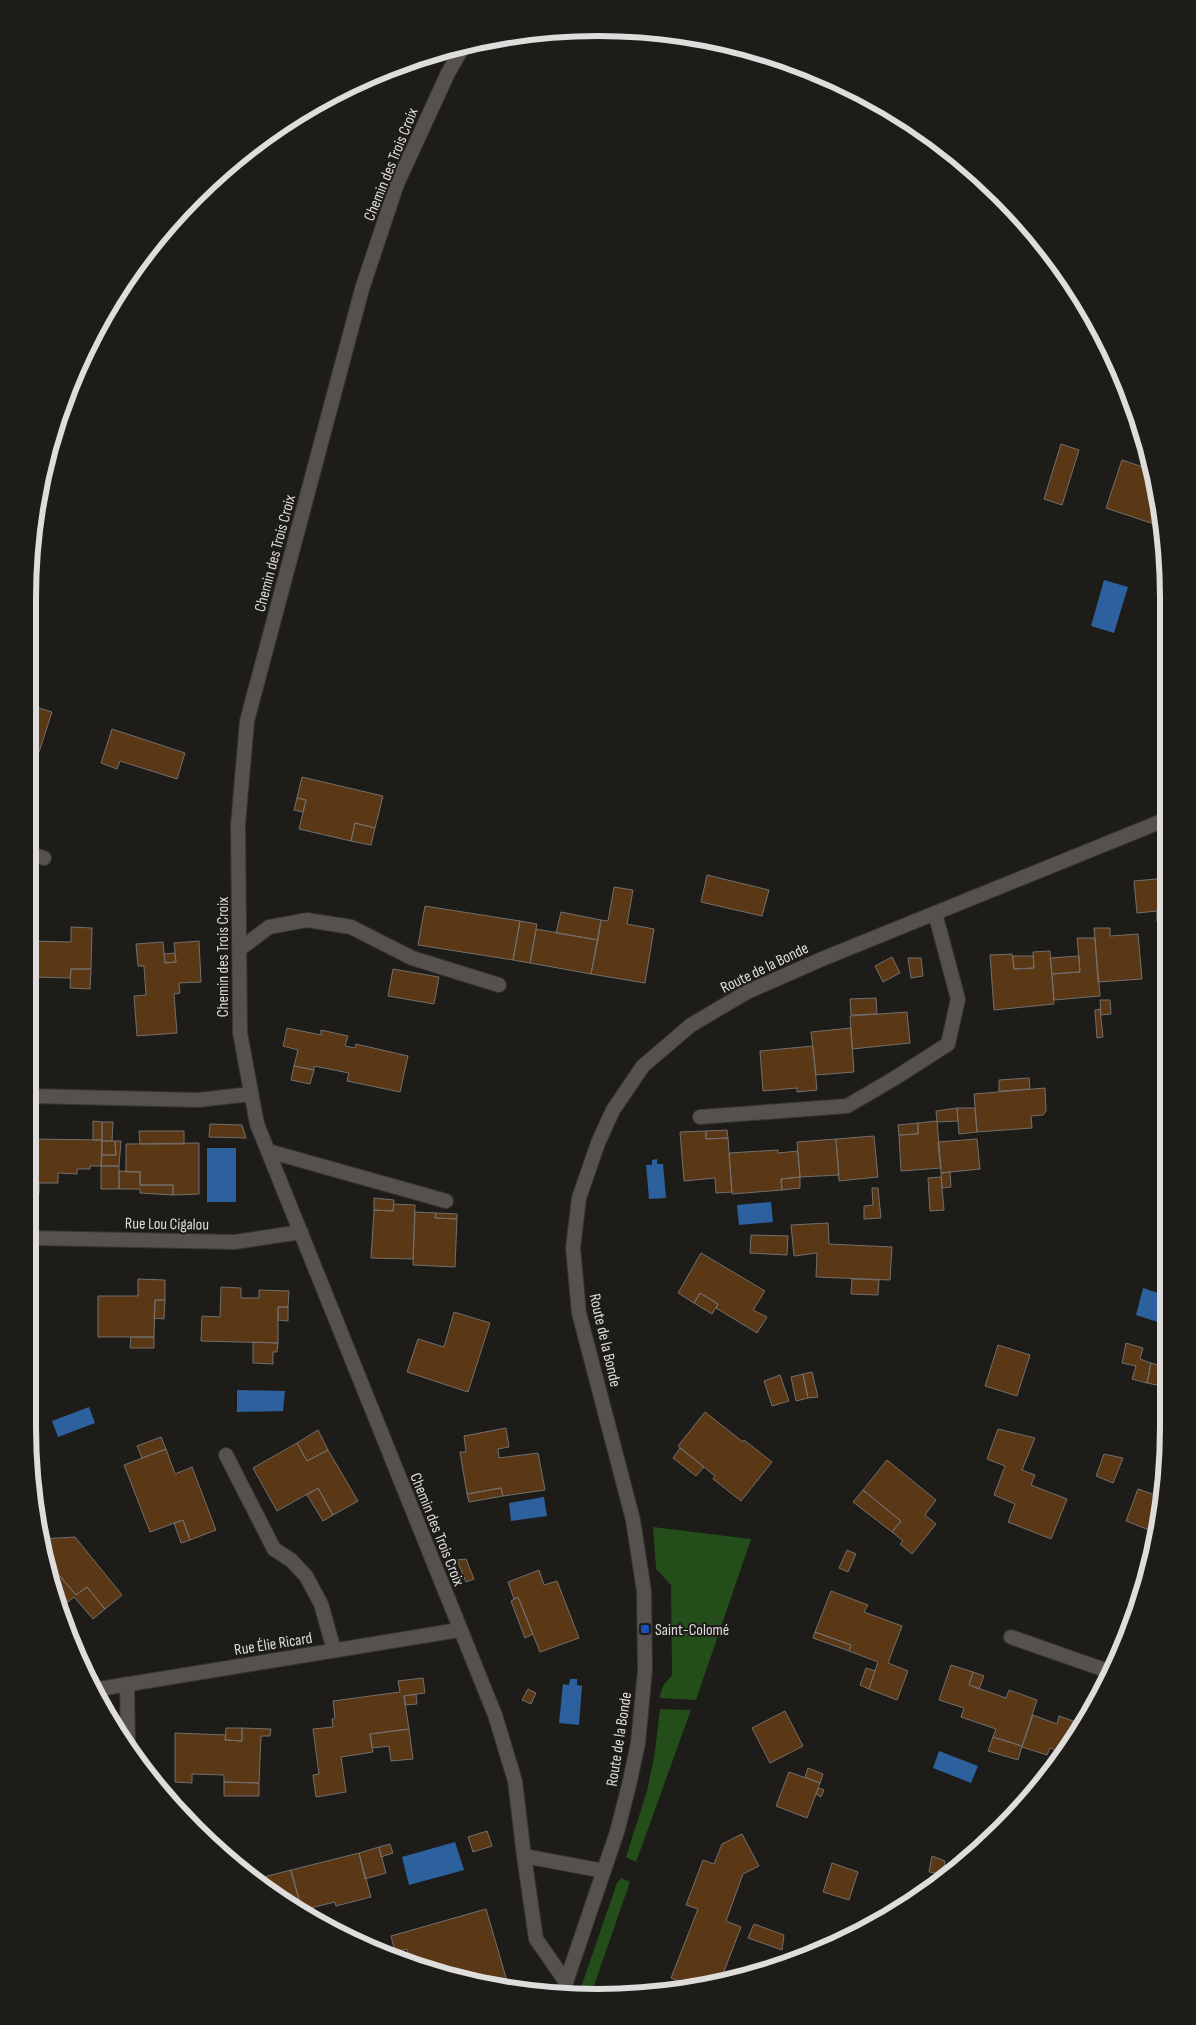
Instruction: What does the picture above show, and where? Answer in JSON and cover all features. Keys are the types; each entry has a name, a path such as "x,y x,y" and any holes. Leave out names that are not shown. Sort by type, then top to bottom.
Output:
{"street":[{"name":"Chemin des Trois Croix","path":"459,54 448,73 397,184 358,301 247,721 238,826 240,1033 257,1124 495,1716 516,1781 536,1939 564,1988"},
{"name":"Route de la Bonde","path":"564,1988 617,1832 638,1743 645,1670 644,1591 632,1520 579,1313 574,1248 579,1198 598,1143 613,1110 643,1066 690,1025 747,992 822,959 1160,822"},
{"path":"36,856 44,858"},
{"path":"700,1117 847,1106 948,1044 958,999 936,913"},
{"path":"240,949 269,927 307,920 351,928 412,958 499,985"},
{"path":"36,1096 198,1100 251,1094"},
{"path":"268,1151 446,1201"},
{"name":"Rue Lou Cigalou","path":"36,1238 235,1242 301,1232"},
{"path":"226,1455 274,1549 291,1560 306,1576 321,1604 334,1650"},
{"name":"Rue Élie Ricard","path":"101,1689 459,1630"},
{"path":"1011,1637 1104,1670"},
{"path":"127,1684 128,1734"},
{"path":"524,1856 604,1871"}],"green space":[{"path":"653,1527 751,1539 696,1700 659,1698 663,1686 672,1675 671,1585 656,1569"},
{"path":"660,1709 691,1710 636,1862 626,1857 647,1791 655,1752"},
{"path":"621,1878 630,1882 593,1989 581,1989 617,1883"}],"water":[{"path":"1104,580 1128,587 1114,633 1091,626"},
{"path":"207,1148 236,1148 236,1202 207,1202"},
{"path":"657,1159 657,1164 663,1164 666,1198 649,1199 646,1165 652,1165 652,1160"},
{"path":"771,1202 773,1222 739,1225 737,1205"},
{"path":"1143,1288 1160,1294 1160,1323 1136,1315"},
{"path":"237,1390 285,1391 283,1411 237,1412"},
{"path":"89,1407 95,1423 58,1437 52,1421"},
{"path":"544,1497 547,1516 511,1521 509,1503"},
{"path":"570,1679 577,1679 577,1685 582,1686 579,1725 559,1723 563,1684 569,1685"},
{"path":"939,1751 978,1766 971,1783 933,1768"},
{"path":"455,1842 464,1870 409,1885 402,1857"}],"building":[{"path":"1061,444 1079,450 1062,505 1044,499"},
{"path":"1122,460 1144,467 1155,524 1106,508"},
{"path":"36,707 52,712 39,752 36,751"},
{"path":"112,729 185,753 177,779 120,761 117,769 101,763"},
{"path":"302,777 383,796 375,828 355,823 351,841 299,829 306,800 297,798"},
{"path":"297,798 306,800 303,812 294,810"},
{"path":"355,823 375,828 371,845 351,841"},
{"path":"707,875 769,890 762,916 701,902"},
{"path":"1160,879 1160,922 1157,922 1157,911 1137,913 1134,881"},
{"path":"614,887 633,890 627,924 654,929 645,983 591,974 601,920 608,921"},
{"path":"425,906 520,921 513,960 418,945"},
{"path":"561,912 601,920 598,940 556,933"},
{"path":"520,921 537,924 530,963 513,960"},
{"path":"71,927 92,928 91,969 71,969 70,978 36,977 36,941 71,942"},
{"path":"1094,928 1110,928 1110,936 1138,934 1142,979 1098,982"},
{"path":"536,929 598,940 591,974 530,963"},
{"path":"1077,938 1095,938 1100,996 1054,1000 1052,974 1080,972"},
{"path":"199,941 201,982 179,983 180,993 174,994 177,1033 137,1036 134,996 146,995 144,966 138,966 136,944 163,942 165,963 176,962 174,943"},
{"path":"1050,951 1054,1004 994,1010 990,955 1012,954 1014,969 1034,968 1033,952"},
{"path":"175,953 176,962 165,963 164,954"},
{"path":"1013,956 1033,956 1034,968 1014,969"},
{"path":"1079,956 1080,972 1052,974 1050,958"},
{"path":"892,957 900,973 883,982 875,966"},
{"path":"908,958 921,958 923,976 911,978"},
{"path":"71,969 91,969 90,989 70,988"},
{"path":"393,969 439,977 434,1004 388,996"},
{"path":"876,998 877,1014 851,1015 850,999"},
{"path":"1100,1000 1110,1000 1111,1014 1101,1015"},
{"path":"1100,1009 1103,1037 1097,1038 1095,1010"},
{"path":"907,1012 910,1043 852,1049 850,1016"},
{"path":"287,1028 321,1035 321,1030 348,1036 345,1046 355,1048 356,1044 408,1056 400,1092 347,1081 349,1073 314,1066 314,1070 294,1066 298,1050 283,1046"},
{"path":"851,1028 854,1072 816,1075 811,1032"},
{"path":"813,1046 817,1090 797,1092 797,1088 763,1091 760,1051"},
{"path":"294,1066 314,1070 310,1084 291,1080"},
{"path":"1029,1078 1030,1089 999,1091 999,1080"},
{"path":"1045,1088 1046,1111 1043,1115 1031,1116 1032,1128 977,1132 974,1094"},
{"path":"957,1108 958,1121 937,1122 936,1111"},
{"path":"957,1108 975,1108 977,1132 959,1134"},
{"path":"93,1121 102,1122 102,1140 93,1140"},
{"path":"937,1121 941,1168 901,1171 899,1135 918,1134 918,1123"},
{"path":"102,1122 113,1122 112,1141 102,1141"},
{"path":"918,1123 918,1134 899,1135 898,1125"},
{"path":"210,1124 242,1125 246,1138 209,1137"},
{"path":"727,1130 728,1138 706,1139 706,1131"},
{"path":"139,1131 184,1131 184,1144 140,1144"},
{"path":"706,1131 706,1139 728,1138 732,1192 716,1193 715,1178 684,1181 680,1132"},
{"path":"874,1136 878,1177 839,1181 836,1139"},
{"path":"36,1139 102,1140 101,1166 90,1166 90,1169 77,1169 77,1174 58,1173 58,1183 39,1183 39,1193 36,1193"},
{"path":"836,1139 839,1175 800,1177 797,1142"},
{"path":"977,1139 980,1169 941,1173 938,1142"},
{"path":"102,1141 115,1141 116,1155 102,1155"},
{"path":"115,1141 121,1141 119,1166 101,1166 102,1155 116,1155"},
{"path":"199,1143 199,1194 173,1195 173,1185 140,1185 140,1172 126,1172 126,1144"},
{"path":"778,1150 778,1153 798,1151 800,1177 781,1179 782,1190 732,1194 729,1153"},
{"path":"101,1166 119,1166 119,1189 101,1189"},
{"path":"119,1171 140,1172 140,1185 173,1185 173,1195 140,1193 140,1189 119,1189"},
{"path":"950,1172 951,1187 942,1188 941,1173"},
{"path":"800,1177 800,1188 782,1190 781,1179"},
{"path":"941,1177 944,1210 930,1211 928,1178"},
{"path":"872,1188 878,1188 881,1218 864,1219 864,1206 873,1205"},
{"path":"374,1198 394,1200 393,1211 374,1210"},
{"path":"394,1204 415,1205 413,1259 371,1258 374,1210 393,1211"},
{"path":"415,1212 436,1213 435,1218 457,1219 455,1267 413,1265"},
{"path":"436,1213 457,1214 457,1219 435,1218"},
{"path":"828,1223 829,1244 892,1247 890,1280 816,1277 817,1253 794,1256 791,1225"},
{"path":"751,1235 788,1236 787,1255 750,1253"},
{"path":"701,1253 765,1291 753,1310 767,1317 757,1333 716,1308 718,1304 700,1293 694,1303 678,1293"},
{"path":"138,1279 165,1280 165,1300 155,1300 154,1337 98,1337 98,1296 138,1296"},
{"path":"852,1279 879,1280 878,1295 851,1294"},
{"path":"221,1287 241,1288 241,1298 259,1298 259,1290 289,1291 288,1307 278,1307 278,1343 201,1341 202,1316 220,1317"},
{"path":"700,1293 718,1304 712,1314 694,1303"},
{"path":"155,1300 165,1300 164,1319 154,1318"},
{"path":"278,1307 288,1307 288,1321 278,1320"},
{"path":"454,1312 490,1323 468,1392 407,1372 418,1339 444,1347"},
{"path":"131,1337 154,1337 154,1348 130,1348"},
{"path":"253,1342 278,1343 277,1352 273,1352 273,1364 253,1363"},
{"path":"1126,1343 1143,1348 1140,1359 1151,1363 1147,1383 1132,1379 1136,1366 1122,1363"},
{"path":"998,1345 1030,1355 1017,1396 985,1386"},
{"path":"1151,1363 1160,1366 1160,1386 1147,1383"},
{"path":"812,1372 818,1397 808,1398 803,1374"},
{"path":"803,1374 808,1398 796,1401 791,1377"},
{"path":"780,1375 789,1401 772,1406 764,1381"},
{"path":"705,1412 772,1462 741,1501 713,1479 715,1476 678,1446"},
{"path":"506,1428 509,1447 498,1449 499,1458 538,1453 545,1490 503,1496 501,1488 467,1494 460,1452 466,1452 464,1436"},
{"path":"998,1429 1035,1438 1022,1470 1035,1475 1031,1485 1067,1499 1051,1539 1008,1522 1015,1504 994,1495 1005,1466 987,1459"},
{"path":"318,1430 328,1450 307,1461 297,1443"},
{"path":"161,1437 166,1449 142,1458 137,1446"},
{"path":"297,1443 307,1461 328,1450 358,1501 333,1515 318,1488 277,1511 253,1468"},
{"path":"680,1448 704,1467 696,1476 673,1458"},
{"path":"166,1449 175,1474 192,1467 216,1530 190,1540 183,1520 150,1532 124,1465"},
{"path":"1104,1454 1123,1458 1113,1483 1096,1476"},
{"path":"887,1460 936,1500 925,1515 936,1524 912,1554 900,1544 903,1541 892,1532 901,1521 863,1490"},
{"path":"318,1488 333,1515 323,1521 307,1495"},
{"path":"501,1488 503,1496 469,1502 467,1494"},
{"path":"1138,1489 1156,1495 1150,1530 1126,1521"},
{"path":"863,1490 901,1521 892,1532 853,1502"},
{"path":"183,1520 190,1540 181,1543 174,1523"},
{"path":"75,1537 122,1595 105,1609 87,1587 76,1595 59,1575 56,1575 47,1539"},
{"path":"847,1550 856,1554 848,1572 839,1568"},
{"path":"466,1559 474,1579 466,1582 457,1560"},
{"path":"539,1570 544,1585 557,1581 579,1638 540,1652 518,1597 514,1599 508,1582"},
{"path":"56,1575 59,1575 76,1595 87,1587 105,1609 93,1619 74,1597 68,1602 62,1594"},
{"path":"831,1591 868,1605 864,1612 902,1626 888,1663 908,1671 897,1700 869,1689 878,1662 849,1651 851,1645 815,1632"},
{"path":"518,1597 533,1634 525,1638 511,1601"},
{"path":"815,1632 851,1645 849,1651 813,1638"},
{"path":"951,1665 973,1672 969,1685 1006,1698 1009,1690 1037,1700 1022,1746 993,1737 996,1729 961,1717 964,1708 939,1700"},
{"path":"866,1668 875,1671 869,1689 860,1685"},
{"path":"973,1672 984,1676 979,1689 969,1685"},
{"path":"423,1678 425,1693 404,1696 409,1729 370,1734 373,1752 341,1757 346,1792 316,1797 313,1775 319,1774 313,1729 333,1727 332,1719 335,1718 333,1701 400,1692 398,1681"},
{"path":"528,1689 536,1693 531,1704 522,1700"},
{"path":"416,1694 417,1704 405,1705 404,1696"},
{"path":"785,1711 803,1746 770,1763 752,1728"},
{"path":"1033,1715 1057,1724 1059,1716 1076,1722 1057,1750 1050,1748 1047,1755 1022,1747"},
{"path":"226,1728 242,1728 242,1741 225,1740"},
{"path":"242,1728 271,1729 270,1736 261,1736 259,1783 224,1782 224,1775 192,1774 192,1783 175,1782 175,1733 226,1735 225,1740 242,1741"},
{"path":"409,1729 413,1759 391,1761 389,1746 372,1748 370,1734"},
{"path":"993,1737 1022,1746 1018,1760 988,1751"},
{"path":"808,1768 823,1774 820,1783 805,1777"},
{"path":"789,1772 820,1783 807,1818 776,1806"},
{"path":"224,1782 259,1783 259,1796 224,1796"},
{"path":"818,1788 824,1790 821,1797 816,1794"},
{"path":"487,1831 492,1846 473,1852 468,1837"},
{"path":"742,1834 759,1866 743,1874 726,1921 741,1927 723,1975 682,1982 671,1978 698,1909 686,1905 703,1860 714,1864 722,1844"},
{"path":"390,1844 393,1853 381,1857 379,1847"},
{"path":"379,1847 386,1873 365,1879 359,1853"},
{"path":"359,1853 371,1897 336,1906 335,1902 309,1908 300,1903 291,1870"},
{"path":"932,1856 945,1861 944,1870 939,1873 929,1872"},
{"path":"832,1863 858,1872 849,1900 823,1892"},
{"path":"291,1870 300,1902 286,1894 262,1877"},
{"path":"486,1909 507,1981 482,1977 481,1974 476,1975 453,1970 417,1959 409,1956 407,1949 395,1950 391,1936"},
{"path":"754,1924 784,1935 782,1950 748,1938"}],"place":[{"name":"Saint-Colomé","path":"645,1629"}]}
